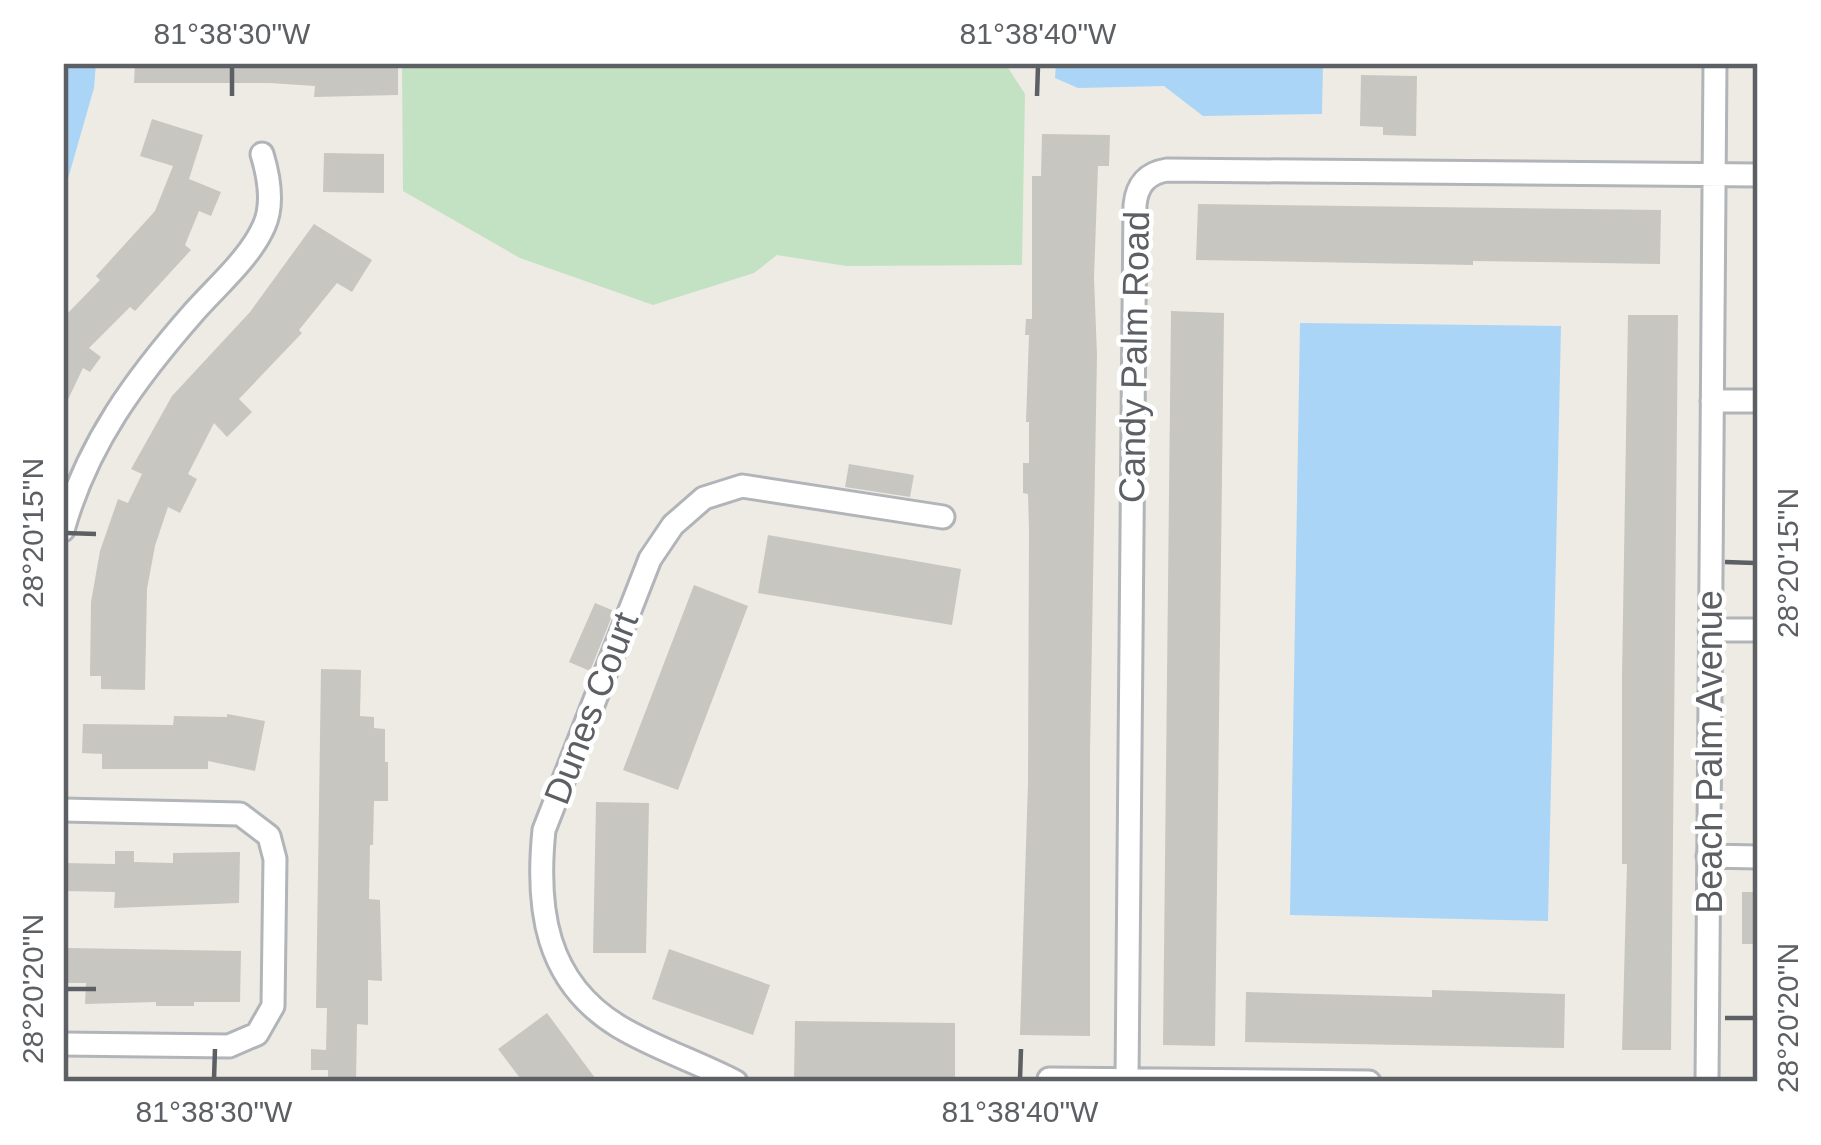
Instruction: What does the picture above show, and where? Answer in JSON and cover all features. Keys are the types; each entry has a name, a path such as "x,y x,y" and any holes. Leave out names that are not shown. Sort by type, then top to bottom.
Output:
{"street":[{"name":"Beach Palm Avenue","path":"1707,1082 1715,63"},
{"path":"63,530 83,471 114,412 266,224 270,196 262,154"},
{"name":"Candy Palm Road","path":"1127,1080 1138,188 1150,175 1168,170 1758,175"},
{"path":"1712,400 1758,401"},
{"name":"Dunes Court","path":"736,1082 618,1026 584,999 559,968 543,905 544,830 650,559 673,525 704,498 742,486 943,517"},
{"path":"1710,630 1758,630"},
{"path":"63,810 240,814 269,836 275,859 273,1006 257,1034 229,1046 63,1044"},
{"path":"1708,856 1758,857"},
{"path":"1048,1079 1369,1082"}],"green space":[{"path":"402,63 1005,63 1025,94 1022,265 846,266 777,255 754,273 653,305 520,258 403,191"}],"water":[{"path":"63,63 96,63 94,88 63,196"},
{"path":"1056,63 1323,63 1322,114 1203,116 1164,86 1078,88 1055,78"},
{"path":"1300,323 1561,326 1548,921 1290,915"}],"building":[{"path":"135,63 398,63 398,95 314,97 315,86 270,83 134,83"},
{"path":"1361,75 1417,76 1416,136 1383,135 1383,127 1360,126"},
{"path":"152,119 203,135 189,179 221,192 211,216 199,211 185,245 191,250 135,311 130,307 89,348 101,357 90,372 83,368 63,410 63,318 155,211 173,166 140,156"},
{"path":"1042,134 1110,135 1109,166 1098,166 1094,278 1090,1036 1020,1035 1028,782 1029,530 1023,463 1029,463 1029,335 1025,335 1026,319 1032,319 1032,176 1041,176"},
{"path":"324,153 384,154 384,193 323,192"},
{"path":"1198,204 1661,210 1660,264 1196,260"},
{"path":"314,224 372,260 352,292 337,283 299,330 302,333 239,399 252,412 227,437 214,423 188,474 197,479 180,513 168,507 155,546 147,589 145,690 101,689 101,676 90,676 91,602 100,551 118,499 128,503 142,474 131,469 172,396 250,312"},
{"path":"1171,311 1224,313 1215,1046 1163,1045"},
{"path":"1628,315 1678,315 1671,1050 1622,1050"},
{"path":"849,464 914,475 910,497 845,487"},
{"path":"768,535 961,569 952,625 758,593"},
{"path":"694,585 748,606 678,790 623,770"},
{"path":"595,603 614,611 590,671 569,662"},
{"path":"321,669 361,670 360,716 374,717 374,728 385,729 388,762 388,801 374,801 370,845 369,899 380,900 382,981 368,980 368,1025 357,1024 356,1082 328,1082 328,1070 311,1070 311,1049 326,1050 327,1008 316,1008"},
{"path":"227,714 265,721 255,771 208,761 208,769 102,769 102,754 82,753 83,724 173,725 174,716"},
{"path":"596,802 649,803 646,953 593,953"},
{"path":"115,851 134,851 134,862 173,863 173,853 240,852 239,903 114,908 115,892 63,891 63,863 115,864"},
{"path":"1742,892 1758,892 1758,944 1742,944"},
{"path":"68,948 241,951 240,1002 85,1004 86,983 67,983"},
{"path":"669,949 770,985 753,1035 652,999"},
{"path":"1432,990 1565,994 1564,1048 1245,1042 1246,992 1432,997"},
{"path":"547,1013 598,1082 523,1082 498,1049"},
{"path":"795,1021 955,1023 955,1082 794,1081"}]}
